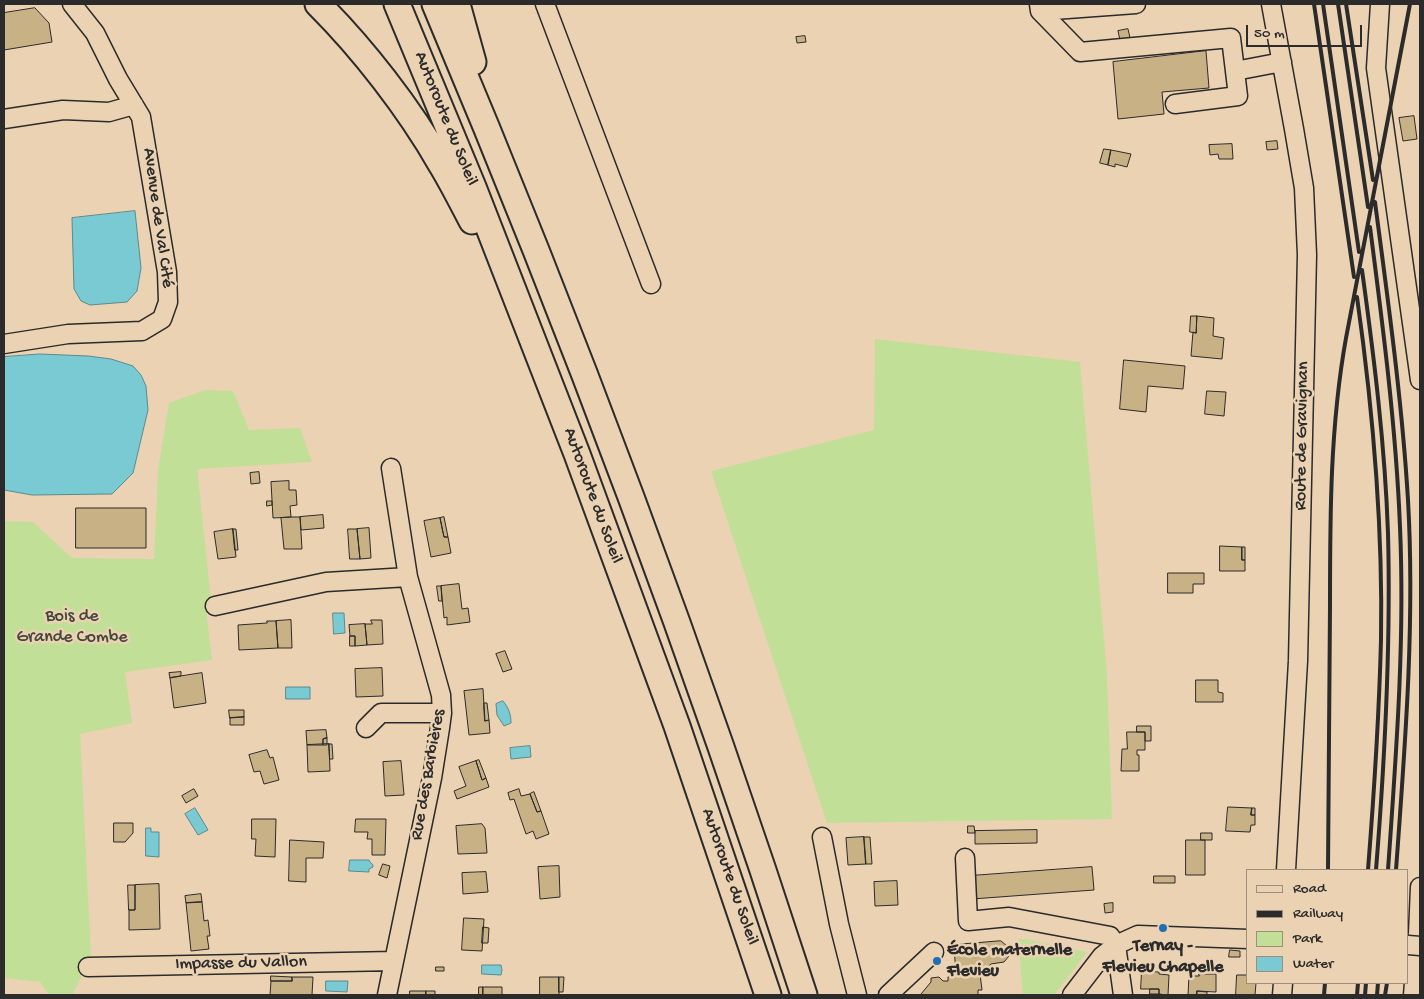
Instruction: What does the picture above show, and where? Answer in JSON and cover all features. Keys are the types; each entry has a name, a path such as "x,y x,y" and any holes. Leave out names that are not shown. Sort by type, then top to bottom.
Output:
{"highway":[{"path":"318,4 365,57 416,123 442,164 528,328"},
{"name":"Autoroute du Soleil","path":"397,4 473,187 578,454 677,726 768,995"},
{"name":"Autoroute du Soleil","path":"434,4 552,290 658,572 712,721 804,995"},
{"path":"457,4 497,154"}],"street":[{"name":"Avenue de Val Cité","path":"4,344 68,334 142,331 162,319 168,302 166,272 142,117 118,79 95,33 72,4"},
{"path":"545,4 651,284"},
{"path":"1040,8 1136,4"},
{"name":"Route de Gravignan","path":"1271,4 1304,188 1307,255 1298,661 1286,869"},
{"path":"1380,4 1376,68 1420,380"},
{"path":"1040,8 1080,52 1231,38 1238,96 1175,104"},
{"path":"1235,71 1282,62"},
{"path":"4,119 63,110 109,112 134,105"},
{"name":"Rue des Barbières","path":"386,995 432,778 442,712 441,695 408,577 392,468"},
{"path":"215,606 326,582 408,577"},
{"path":"366,728 381,713 442,712"},
{"path":"822,837 839,924 857,995"},
{"path":"965,858 968,921 1009,917 1110,936 1116,945 1123,995"},
{"path":"1413,995 1420,887"},
{"path":"1072,995 1102,956 1116,945 1138,935 1246,939"},
{"path":"888,995 934,952"},
{"name":"Impasse du Vallon","path":"88,967 394,961"}],"green space":[{"path":"875,339 1080,362 1107,675 1112,819 827,823 711,471 874,430"},
{"name":"Bois de Grande Combe","path":"205,390 233,391 249,430 300,428 312,462 197,469 211,600 205,601 212,660 125,672 132,723 80,734 91,958 72,995 49,995 40,982 4,978 4,521 33,522 72,558 154,559 158,470 169,403"},
{"path":"1018,939 1087,952 1054,995 1023,995"}],"water":[{"path":"135,211 141,268 137,291 127,302 90,305 81,301 74,289 72,218"},
{"path":"40,354 111,359 133,366 141,375 146,386 148,410 133,473 112,494 32,495 4,490 4,357"},
{"path":"333,613 344,613 345,633 334,634"},
{"path":"286,687 310,687 310,699 286,699"},
{"path":"503,701 508,709 511,720 511,723 504,726 497,715 496,704"},
{"path":"530,746 531,757 511,759 510,748"},
{"path":"195,808 208,830 198,835 185,814"},
{"path":"146,828 151,828 151,832 159,832 159,857 146,856"},
{"path":"350,860 369,860 373,867 369,869 369,872 349,871"},
{"path":"482,965 501,965 501,975 482,974"},
{"path":"326,981 348,981 347,992 326,991"}],"building":[{"path":"35,8 49,23 52,42 4,50 4,13"},
{"path":"1128,29 1130,38 1120,40 1118,31"},
{"path":"805,36 806,42 797,43 796,37"},
{"path":"1206,51 1209,88 1162,92 1164,114 1118,119 1113,62"},
{"path":"1414,116 1417,139 1403,141 1399,118"},
{"path":"1277,141 1278,149 1267,150 1266,142"},
{"path":"1232,144 1233,159 1219,159 1218,154 1210,155 1209,145"},
{"path":"1104,149 1111,150 1108,165 1100,163"},
{"path":"1111,150 1131,154 1127,167 1115,164 1115,167 1108,165"},
{"path":"1191,316 1197,316 1196,333 1190,332"},
{"path":"1197,316 1214,318 1213,336 1224,338 1222,359 1191,356 1193,332 1196,333"},
{"path":"1124,360 1185,366 1183,389 1148,386 1146,412 1120,409"},
{"path":"1207,391 1226,392 1224,416 1205,414"},
{"path":"259,472 260,483 251,484 250,473"},
{"path":"289,481 289,490 296,490 297,505 290,506 291,517 273,518 271,482"},
{"path":"267,501 272,501 272,505 267,506"},
{"path":"76,508 146,508 146,548 76,548"},
{"path":"323,515 324,528 301,530 300,517"},
{"path":"300,517 302,549 284,549 281,518"},
{"path":"444,517 448,537 444,537 440,518"},
{"path":"440,518 444,537 448,537 451,553 431,557 424,521"},
{"path":"369,528 371,558 360,559 357,529"},
{"path":"233,529 236,529 238,550 235,550"},
{"path":"233,529 236,557 218,559 214,532"},
{"path":"348,529 357,529 360,559 350,559"},
{"path":"1220,546 1242,547 1242,560 1245,560 1245,571 1220,571"},
{"path":"1242,547 1245,547 1245,560 1242,560"},
{"path":"1168,573 1204,573 1204,584 1193,584 1193,593 1168,593"},
{"path":"459,584 462,609 468,608 470,622 447,625 447,617 444,618 441,586"},
{"path":"437,586 441,586 442,601 439,601"},
{"path":"291,620 292,648 278,648 276,621"},
{"path":"371,620 382,620 383,644 367,645 365,624 372,624"},
{"path":"267,621 276,621 278,648 239,650 238,625 267,623"},
{"path":"365,624 367,645 355,646 355,636 350,636 349,625"},
{"path":"350,636 355,636 355,646 350,646"},
{"path":"505,651 512,669 503,672 496,654"},
{"path":"382,668 383,696 356,697 355,669"},
{"path":"181,672 181,676 170,678 169,673"},
{"path":"202,673 206,703 174,708 170,678"},
{"path":"1196,680 1218,680 1218,692 1223,693 1223,702 1196,702"},
{"path":"483,689 485,721 489,720 490,733 469,735 464,691"},
{"path":"484,703 487,703 489,720 485,721"},
{"path":"229,710 244,710 244,717 230,718"},
{"path":"244,717 244,725 230,725 230,718"},
{"path":"1137,726 1151,726 1151,741 1145,741 1145,732 1137,732"},
{"path":"326,730 327,738 323,739 323,745 307,745 306,731"},
{"path":"1127,732 1145,732 1145,750 1137,750 1137,755 1139,755 1139,771 1121,771 1122,749 1127,749"},
{"path":"327,738 327,745 323,745 323,739"},
{"path":"329,744 332,744 333,759 330,759"},
{"path":"329,744 330,771 308,772 307,745"},
{"path":"267,750 270,758 273,757 279,780 264,784 260,771 254,772 249,755"},
{"path":"479,760 486,778 482,780 476,761"},
{"path":"401,761 404,795 385,796 383,762"},
{"path":"476,761 482,780 486,778 489,787 457,799 454,791 466,786 459,767"},
{"path":"194,789 198,796 186,803 182,796"},
{"path":"519,789 521,796 530,794 537,812 541,811 549,834 536,839 533,831 526,834 514,799 510,800 508,793"},
{"path":"534,792 541,811 537,812 530,794"},
{"path":"1228,807 1252,808 1251,815 1255,815 1255,825 1251,825 1250,832 1226,831"},
{"path":"1252,808 1255,808 1255,815 1251,815"},
{"path":"252,819 276,819 275,857 255,856 256,839 252,839"},
{"path":"356,819 386,819 385,855 372,855 372,839 367,839 368,832 355,832"},
{"path":"114,823 133,823 133,833 125,842 114,842"},
{"path":"482,824 485,828 487,853 458,854 456,826"},
{"path":"968,826 974,826 975,833 968,833"},
{"path":"1037,830 1037,843 975,844 975,831"},
{"path":"1201,833 1212,833 1212,840 1201,840"},
{"path":"864,837 866,864 848,865 846,838"},
{"path":"864,837 870,837 872,864 866,864"},
{"path":"290,840 324,842 323,858 306,858 306,882 289,881"},
{"path":"1186,840 1205,840 1205,875 1186,875"},
{"path":"383,864 390,866 387,878 379,875"},
{"path":"559,866 560,897 540,899 538,867"},
{"path":"1092,867 1094,890 972,899 970,876"},
{"path":"486,872 488,892 463,894 462,873"},
{"path":"1154,876 1175,876 1175,883 1154,883"},
{"path":"897,881 898,905 875,906 874,882"},
{"path":"159,884 160,929 129,930 129,910 135,910 135,885"},
{"path":"128,885 135,885 135,910 129,910"},
{"path":"201,894 202,902 186,903 185,896"},
{"path":"202,902 204,921 208,920 210,936 207,936 209,949 191,951 186,903"},
{"path":"1113,903 1113,912 1105,913 1104,904"},
{"path":"464,918 484,919 482,951 462,950"},
{"path":"483,927 489,928 488,943 482,943"},
{"path":"1001,941 1013,951 1004,962 991,964 980,974 982,990 978,990 978,995 921,994 931,982 931,978 939,977 943,981 948,981 948,977 956,976 954,945"},
{"path":"1230,950 1240,951 1240,957 1229,957"},
{"path":"436,967 444,967 444,971 436,971"},
{"path":"1142,971 1159,972 1159,974 1169,975 1168,995 1159,994 1159,989 1141,989"},
{"path":"1199,974 1216,974 1216,992 1197,991 1197,995 1188,995 1189,976 1199,976"},
{"path":"1237,975 1246,975 1246,984 1256,984 1255,995 1236,995"},
{"path":"271,976 292,977 292,981 271,981"},
{"path":"292,977 313,977 312,995 270,995 271,981 292,981"},
{"path":"540,977 559,977 559,995 540,995"},
{"path":"559,977 564,977 563,992 559,992"},
{"path":"479,987 483,987 483,995 479,995"},
{"path":"483,987 502,987 502,995 483,995"},
{"path":"1150,989 1159,989 1159,994 1150,994"},
{"path":"410,991 426,991 426,995 410,995"},
{"path":"426,991 435,991 435,995 426,995"},
{"path":"1197,991 1207,992 1207,995 1197,995"}],"railway":[{"path":"1314,4 1354,277"},
{"path":"1323,4 1359,252"},
{"path":"1338,4 1368,207"},
{"path":"1346,4 1373,180"},
{"path":"1328,869 1331,505 1337,405 1346,338 1410,4"},
{"path":"1375,202 1402,425 1410,546 1410,639 1396,869"},
{"path":"1370,227 1392,414 1400,527 1401,656 1388,869"},
{"path":"1362,270 1371,335 1384,467 1389,575 1386,702 1376,869"},
{"path":"1357,297 1368,382 1376,468 1381,597 1378,727 1368,869"},
{"path":"1324,995 1325,984"},
{"path":"1357,995 1358,984"},
{"path":"1365,995 1366,984"},
{"path":"1377,995 1378,984"},
{"path":"1385,995 1387,984"}],"place":[{"name":"Ternay - Flevieu Chapelle","path":"1163,928"},
{"name":"École maternelle Flevieu","path":"937,961"}]}
